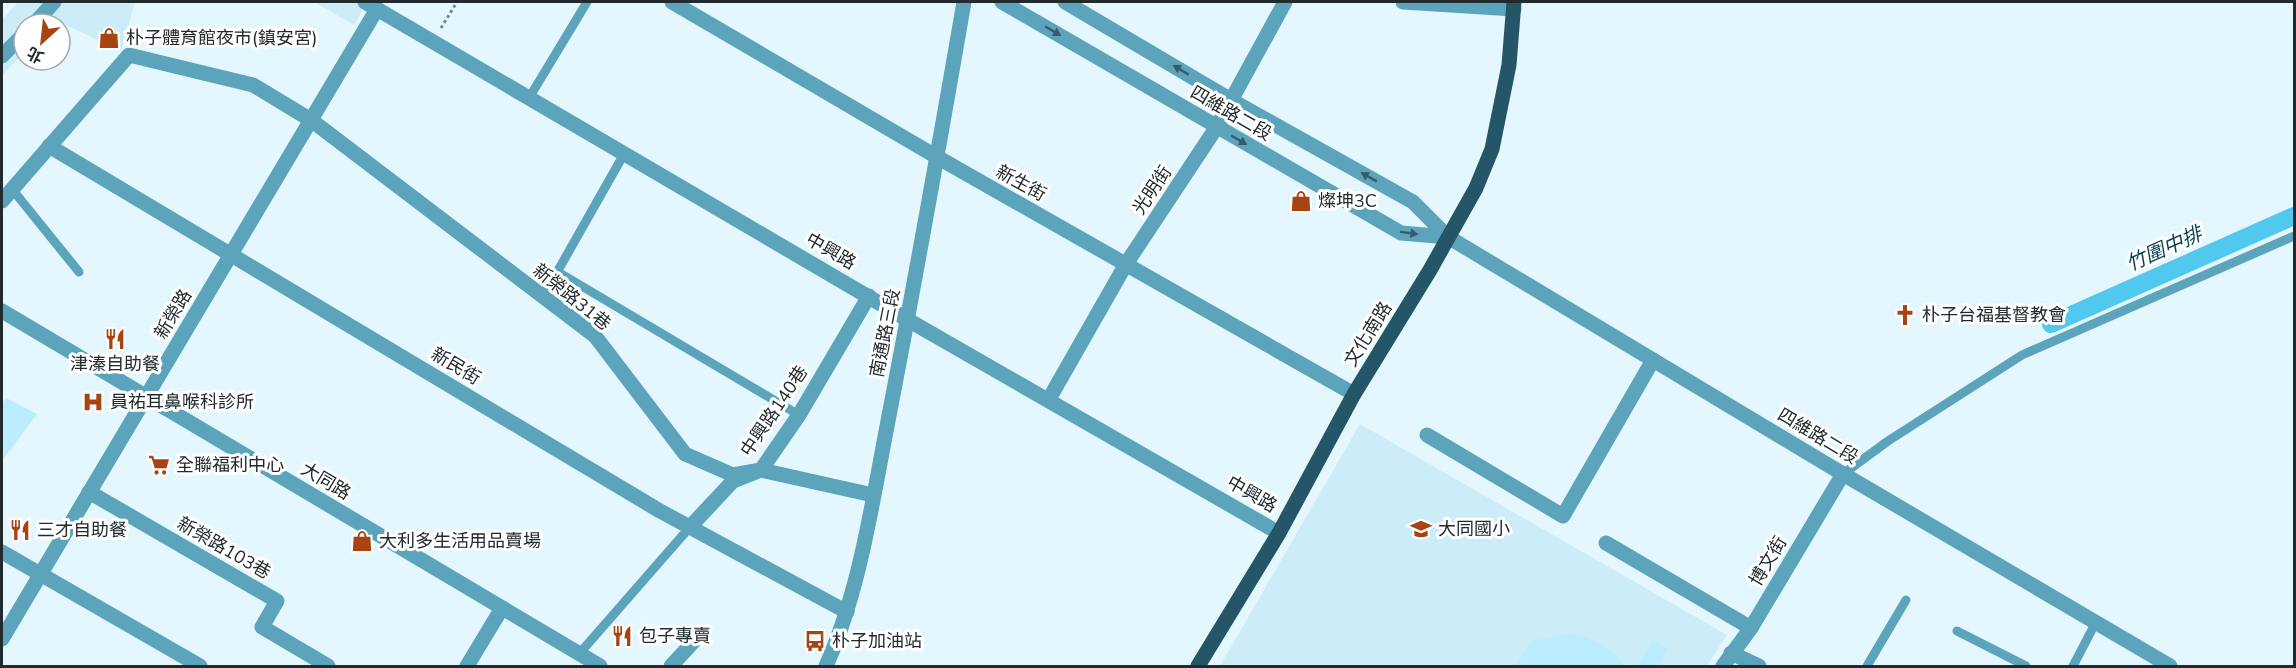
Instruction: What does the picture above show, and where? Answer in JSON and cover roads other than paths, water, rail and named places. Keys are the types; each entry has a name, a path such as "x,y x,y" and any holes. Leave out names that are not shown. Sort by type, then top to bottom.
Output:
{"main road":[{"name":"文化南路","path":"1197,666 1280,533 1354,394 1476,188 1491,149 1509,65 1514,5"}],"street":[{"name":"新生街","path":"672,2 937,157 1354,394"},
{"name":"南通路三段","path":"826,666 847,612 873,495 908,320 964,2"},
{"name":"四維路二段","path":"1002,2 1216,128 1401,233 1448,237"},
{"name":"四維路二段","path":"1065,2 1413,202 1448,237 2170,666"},
{"name":"光明街","path":"1049,399 1126,264 1216,128 1285,2"},
{"path":"1403,2 1514,5"},
{"name":"中興路","path":"371,5 908,320 1280,533"},
{"name":"新榮路","path":"2,639 311,120 371,5"},
{"name":"新榮路31巷","path":"49,146 129,55 253,85 311,120 595,336 685,454 733,475 761,470 873,495"},
{"path":"7,195 49,146"},
{"name":"新民街","path":"49,146 690,527 847,612"},
{"name":"中興路140巷","path":"690,527 734,481 761,470 798,415 869,296"},
{"name":"大同路","path":"2,311 600,666"},
{"path":"1427,435 1563,516 1653,360"},
{"name":"博文街","path":"1727,660 1751,628 1844,474"},
{"name":"新榮路103巷","path":"89,492 277,602 262,627 328,666"},
{"path":"1606,543 1751,628"},
{"path":"2,552 200,666"},
{"path":"467,666 502,608"},
{"path":"671,666 695,640"},
{"path":"1727,660 1759,666"}],"lane":[{"path":"529,98 587,2"},
{"path":"543,297 624,154"},
{"path":"7,195 79,272"},
{"path":"1844,474 1888,441 2022,355 2295,236"},
{"path":"558,272 798,415"},
{"path":"579,654 690,527"},
{"path":"1867,666 1906,600"},
{"path":"2073,666 2096,622"},
{"path":"1957,631 2025,666"}],"waterway":[{"name":"竹圍中排","path":"2051,324 2294,216"}],"place":[{"name":"朴子體育館夜市(鎮安宮)","path":"109,38"},
{"name":"燦坤3C","path":"1301,201"},
{"name":"朴子台福基督教會","path":"1905,315"},
{"name":"津溱自助餐","path":"115,339"},
{"name":"員祐耳鼻喉科診所","path":"93,402"},
{"name":"全聯福利中心","path":"159,465"},
{"name":"大同國小","path":"1421,529"},
{"name":"三才自助餐","path":"20,530"},
{"name":"大利多生活用品賣場","path":"362,541"},
{"name":"包子專賣","path":"622,636"},
{"name":"朴子加油站","path":"815,641"}]}
